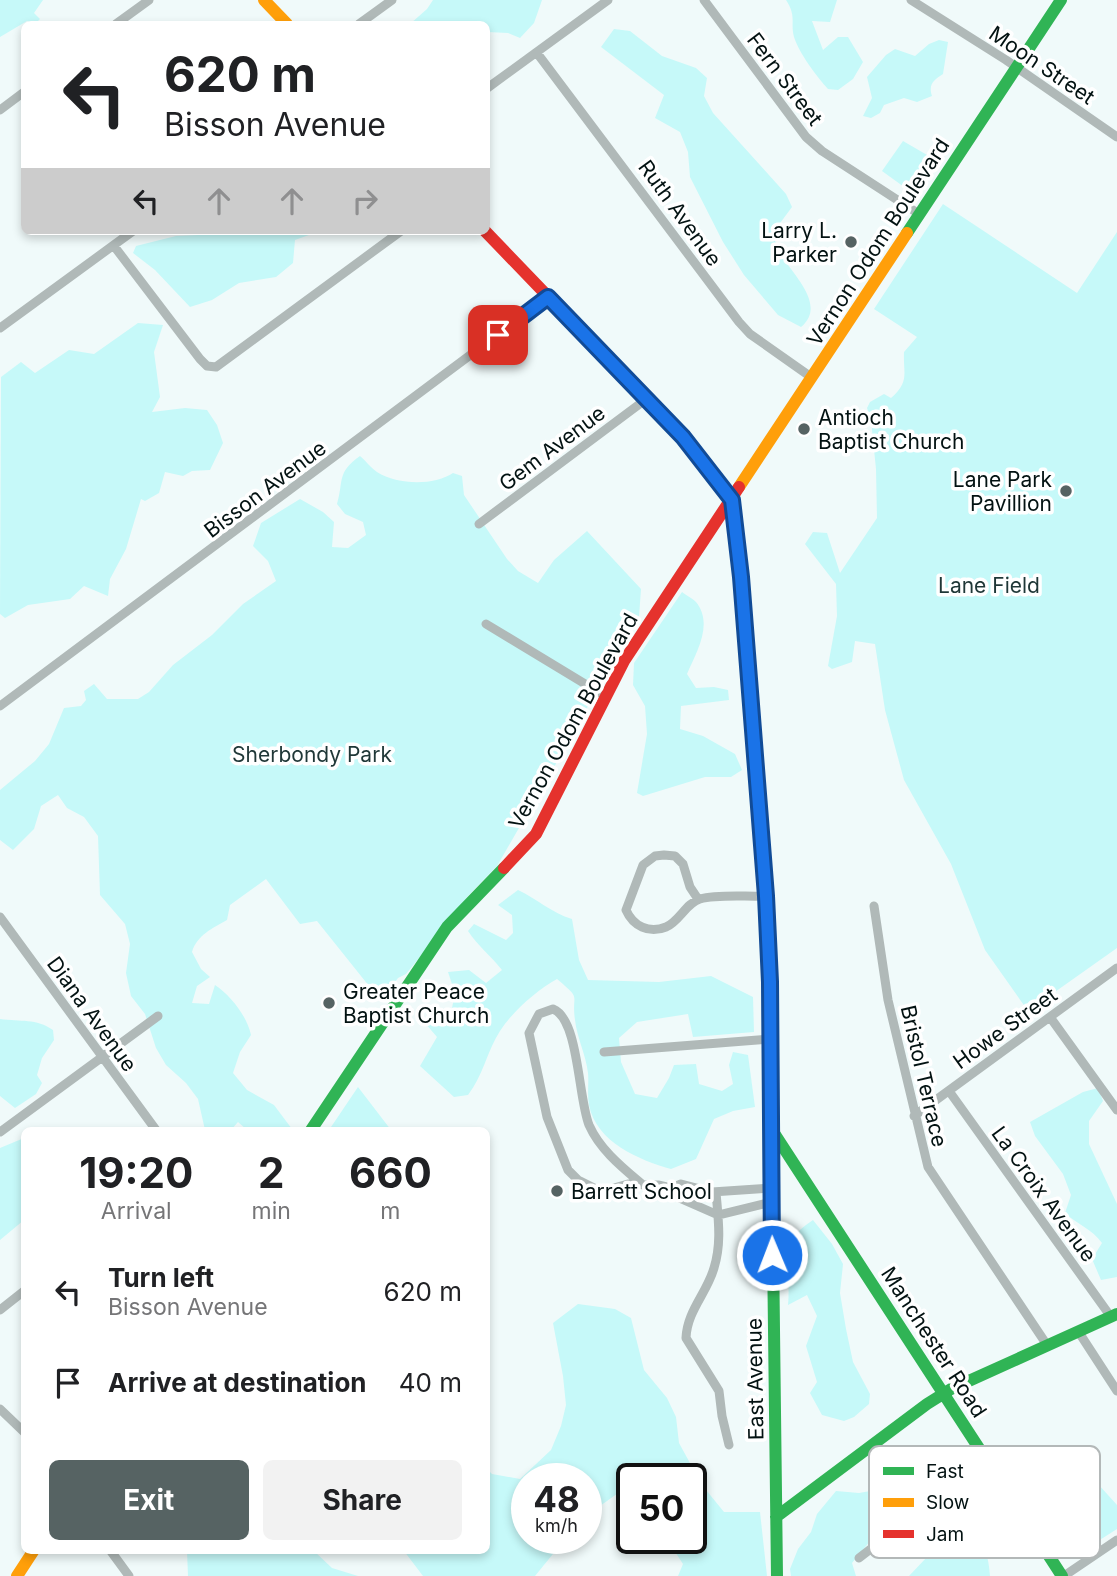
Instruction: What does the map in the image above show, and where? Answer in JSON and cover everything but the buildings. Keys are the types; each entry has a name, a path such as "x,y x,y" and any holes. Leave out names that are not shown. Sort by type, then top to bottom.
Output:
{"main road":[{"path":"264,0 284,21"},
{"name":"Vernon Odom Boulevard","path":"313,1127 447,927 466,903 517,858 536,834 624,661 1061,0"},
{"name":"East Avenue","path":"489,235 699,455 732,500 741,577 766,896 771,1040 777,1576"},
{"name":"Manchester Road","path":"772,1130 977,1446"},
{"path":"872,1446 944,1393 1114,1315"},
{"path":"776,1517 869,1448"},
{"path":"17,1576 31,1554"},
{"name":"Manchester Road","path":"1051,1558 1063,1576"}],"street":[{"path":"120,21 149,0"},
{"path":"363,21 392,0"},
{"path":"490,86 608,0"},
{"name":"Fern Street","path":"704,0 806,137 822,151 919,214"},
{"name":"Moon Street","path":"911,0 1016,67 1117,137"},
{"name":"Ruth Avenue","path":"537,53 739,322 750,334 811,377"},
{"path":"0,110 21,94"},
{"path":"0,328 128,235"},
{"path":"114,246 200,359 207,366 216,368 396,235"},
{"name":"Bisson Avenue","path":"0,706 548,297"},
{"name":"Gem Avenue","path":"479,524 645,400"},
{"path":"486,624 605,695"},
{"path":"698,899 690,887 683,864 675,856 655,856 643,865 626,909 633,923 646,929 667,927 698,899 766,896"},
{"name":"Bristol Terrace","path":"874,906 888,1000 928,1167 1047,1345"},
{"name":"Diana Avenue","path":"0,918 154,1127"},
{"name":"Howe Street","path":"914,1116 1117,968"},
{"path":"643,1185 618,1164 589,1125 580,1092 570,1032 564,1017 553,1009 539,1014 529,1033 547,1117 568,1170 578,1180 596,1189 607,1190 628,1184 671,1188 681,1184 716,1192 772,1188"},
{"path":"0,1132 158,1016"},
{"path":"1049,1017 1117,1110"},
{"path":"604,1052 771,1040"},
{"name":"La Croix Avenue","path":"949,1091 1114,1315"},
{"path":"671,1188 677,1197 718,1215 772,1202"},
{"path":"716,1192 720,1243 714,1270 691,1314 686,1338 719,1391 729,1445"},
{"path":"0,1310 21,1294"},
{"path":"1078,1331 1117,1391"},
{"path":"0,1409 21,1429"},
{"path":"1100,1551 1117,1540"},
{"path":"859,1558 869,1550"},
{"path":"113,1554 129,1576"},
{"path":"1063,1576 1090,1558"}],"green space":[{"path":"0,0 43,0 34,13 40,19 38,21 21,21 21,25 0,37"},
{"path":"433,0 542,0 534,23 520,38 508,33 490,32 490,21 413,21"},
{"path":"786,0 837,0 830,22 812,21 823,50 838,37 848,37 863,62 853,79 838,90 828,89 800,50 794,37 792,15"},
{"path":"614,29 630,31 662,56 696,68 707,78 704,96 713,113 786,194 792,207 772,234 810,301 808,319 801,327 778,315 744,275 723,242 690,177 688,152 680,132 655,118 664,95 601,47"},
{"path":"939,40 948,42 943,74 933,83 932,96 917,102 904,98 884,105 880,113 871,118 863,116 872,98 867,77 886,55 895,49 915,56 929,44"},
{"path":"903,141 934,159 911,192 882,171"},
{"name":"Lane Field","path":"943,204 1077,293 1117,232 1117,948 1028,1011 985,950 951,864 904,780 885,710 875,644 855,641 852,662 832,669 828,666 837,616 836,584 805,544 813,532 827,533 840,573 877,518 876,469 871,420 867,408 870,402 884,394 891,398 901,387 904,377 904,352 917,337 874,309"},
{"path":"309,235 295,240 293,263 276,277 239,283 212,300 190,307 155,270 133,253 136,246 176,236"},
{"path":"138,323 163,325 154,352 160,397 152,412 185,408 207,410 217,425 223,443 210,470 192,471 183,476 165,472 159,493 145,501 141,499 126,549 110,579 108,596 84,586 70,599 28,605 5,618 0,614 1,377 21,362 35,373 69,350 94,354"},
{"name":"Sherbondy Park","path":"360,456 377,472 405,481 426,482 453,473 462,476 464,495 507,559 518,571 538,583 554,560 587,531 641,589 639,617 621,639 580,722 497,866 468,896 381,1001 317,921 300,924 266,879 230,905 227,920 198,941 192,952 201,969 210,977 197,986 192,1003 209,1004 215,985 238,1007 251,1035 240,1052 233,1073 247,1090 274,1105 290,1127 244,1127 238,1122 234,1127 204,1127 198,1099 186,1083 166,1065 156,1048 145,1014 131,996 126,973 130,944 125,924 100,895 98,836 84,817 67,808 58,795 41,806 34,829 13,850 0,840 0,790 35,761 49,744 64,708 81,706 86,700 84,691 94,684 107,699 138,699 149,692 173,665 212,635 243,604 276,581 268,561 253,546 261,523 300,499 323,512 334,522 332,547 348,548 366,535 363,522 345,514 337,504 342,478 352,462"},
{"path":"682,592 696,602 703,620 702,638 687,674 696,688 714,687 728,690 729,700 681,706 680,729 703,736 735,754 742,770 731,777 705,777 643,796 637,793 647,734 645,706 633,685 634,663"},
{"path":"518,890 572,919 579,960 588,980 659,982 711,976 753,997 754,1032 693,1037 688,1014 637,1022 619,1038 621,1062 635,1094 657,1098 674,1065 696,1064 699,1084 722,1091 733,1084 729,1065 733,1052 748,1055 755,1107 733,1111 714,1119 696,1159 671,1169 633,1155 600,1129 589,1105 588,1073 576,1027 574,997 557,979 541,989 505,1023 468,1095 454,1097 420,1066 437,1037 425,1023 451,1013 455,993 448,972 469,970 486,983 502,970 468,931 474,924 506,940 513,933 512,915 498,905"},
{"path":"0,1019 34,1022 53,1030 54,1040 42,1058 37,1075 42,1083 36,1094 15,1108 0,1096"},
{"path":"358,1087 389,1127 331,1127"},
{"path":"1098,1088 1103,1101 1089,1121 1089,1144 1117,1204 1117,1277 1101,1280 1092,1259 1102,1243 1065,1213 1071,1195 1063,1174 1035,1136 1030,1122 1083,1092"},
{"path":"21,1139 21,1222 0,1240 0,1148"},
{"path":"813,1220 832,1244 843,1264 840,1293 846,1329 853,1362 870,1394 869,1404 854,1417 844,1421 822,1415 810,1393 817,1382 806,1346 817,1316 807,1295 788,1305 789,1248 793,1238"},
{"path":"578,1304 615,1309 631,1318 644,1370 667,1398 676,1417 679,1443 690,1463 616,1463 616,1495 602,1505 602,1463 537,1463 551,1450 561,1426 566,1405 553,1323"},
{"path":"490,1472 511,1477 511,1554 553,1554 535,1576 423,1576 406,1554 490,1554"},
{"path":"1100,1486 1117,1505 1117,1529 1100,1540"},
{"path":"707,1491 724,1512 760,1512 767,1576 678,1576 683,1564 676,1554 707,1554"},
{"path":"836,1491 869,1491 869,1542 852,1563 856,1576 791,1576 790,1569 798,1549 811,1532 817,1514"},
{"path":"187,1554 317,1554 332,1568 358,1576 188,1576"},
{"path":"926,1558 987,1558 990,1576 909,1576"}],"traffic: fast":[{"path":"907,233 1061,0"},
{"path":"313,1127 447,927 504,868"},
{"path":"772,1130 977,1446"},
{"path":"772,1166 777,1576"},
{"path":"871,1446 951,1389 1117,1314"},
{"path":"776,1517 869,1447"},
{"path":"1050,1558 1062,1576"}],"traffic: slow":[{"path":"264,0 284,21"},
{"path":"739,487 907,233"},
{"path":"745,635 766,896 772,1166"},
{"path":"17,1576 31,1554"}],"traffic: jam":[{"path":"489,235 683,437 707,464 732,500 745,635"},
{"path":"504,868 536,834 624,661 739,487"}],"place":[{"name":"Larry L. Parker","path":"851,242"},
{"name":"Antioch Baptist Church","path":"804,429"},
{"name":"Lane Park Pavillion","path":"1066,491"},
{"name":"Greater Peace Baptist Church","path":"329,1003"},
{"name":"Barrett School","path":"557,1191"}],"route":[{"path":"498,335 548,297 683,437 732,500 741,577 766,896 770,982 772,1255"}]}
